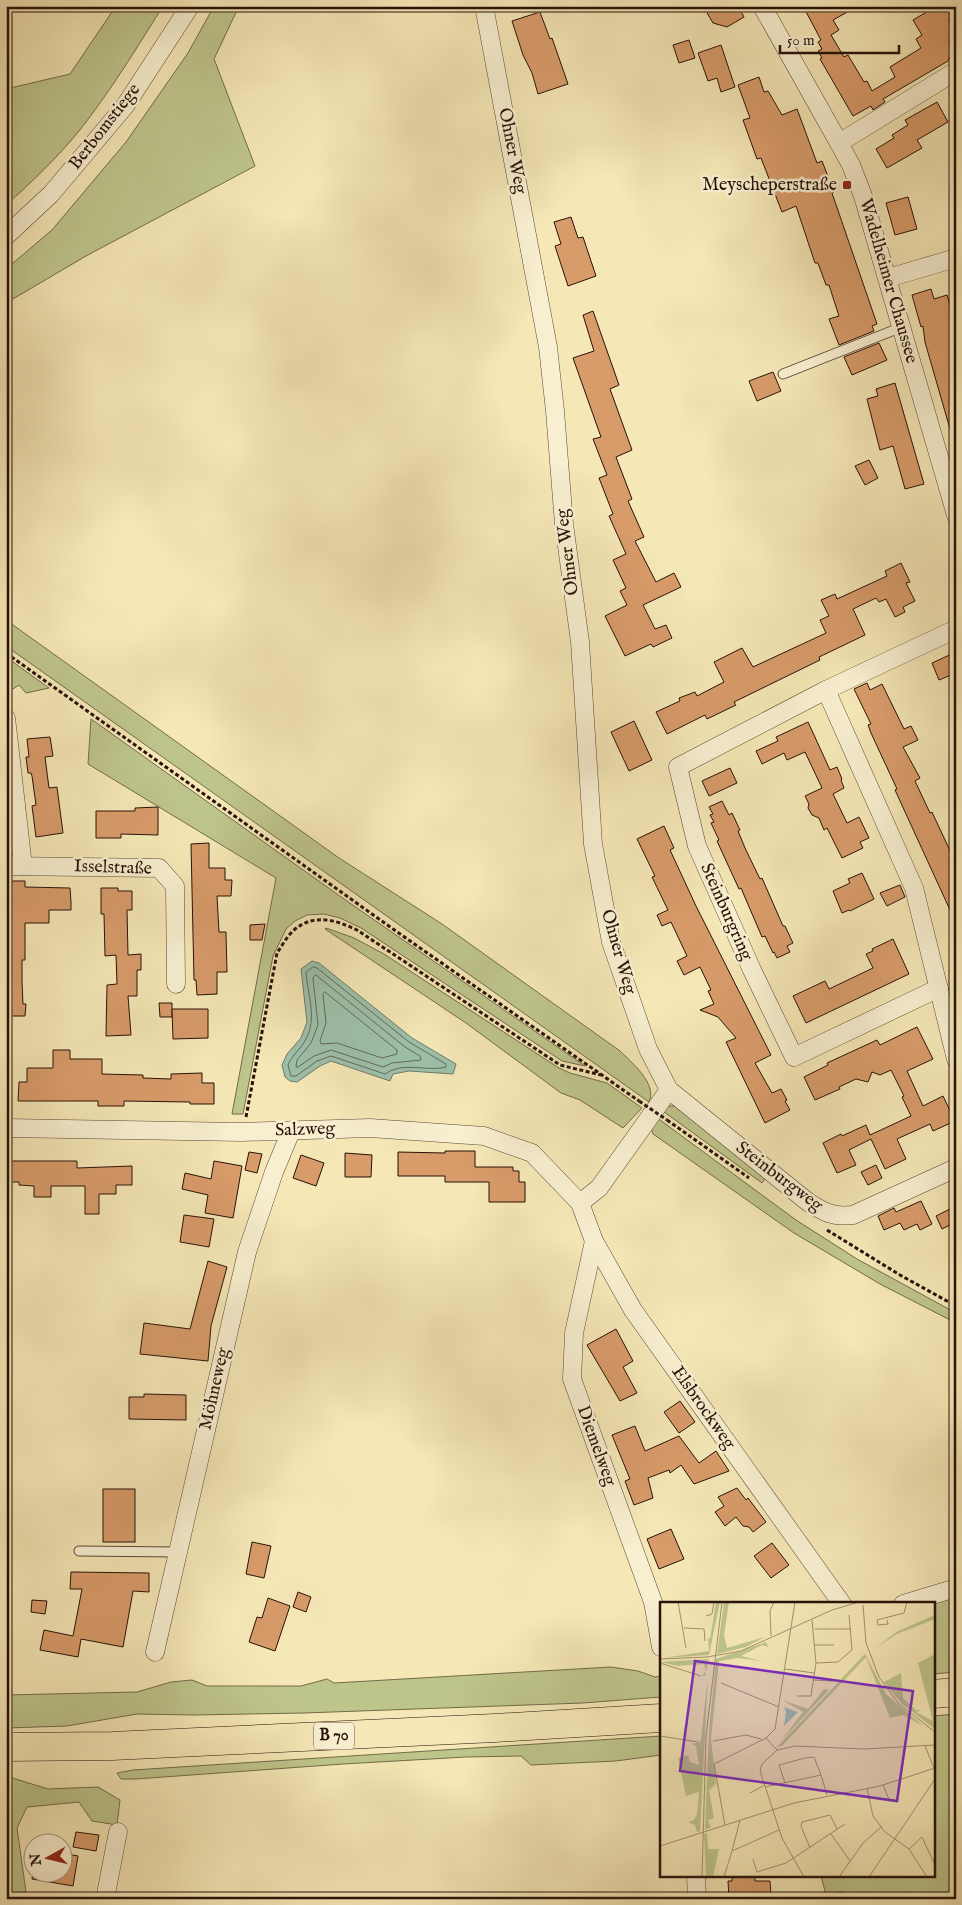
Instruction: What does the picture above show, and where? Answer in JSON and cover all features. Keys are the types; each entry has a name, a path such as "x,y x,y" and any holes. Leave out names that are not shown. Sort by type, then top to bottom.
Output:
{"highway":[{"path":"934,1694 956,1692"},
{"name":"B 70","path":"6,1747 112,1746 505,1728 660,1718"}],"street":[{"name":"Berbomstiege","path":"6,236 51,194 125,106 190,6"},
{"name":"Ohner Weg","path":"484,6 548,347 564,524 580,642 593,844 611,942 648,1050 669,1090"},
{"name":"Wadelheimer Chaussee","path":"762,6 840,143 863,196 956,515"},
{"path":"840,143 956,71"},
{"path":"888,278 956,258"},
{"name":"Steinburgring","path":"938,988 794,1057 752,970 697,846 678,767 826,690 956,629"},
{"path":"826,690 914,888 956,1059"},
{"path":"6,718 15,866"},
{"name":"Isselstraße","path":"15,866 159,868 175,886 176,984"},
{"name":"Steinburgweg","path":"669,1090 824,1213 841,1216 853,1215 956,1168"},
{"path":"580,1203 599,1188 669,1090"},
{"name":"Salzweg","path":"6,1128 242,1132 370,1128 484,1136 532,1153 580,1203"},
{"name":"Möhneweg","path":"154,1652 247,1252 274,1172 291,1131"},
{"name":"Elsbrockweg","path":"580,1203 594,1241 633,1310 841,1602"},
{"name":"Diemelweg","path":"594,1241 574,1333 572,1379 653,1602 660,1641"},
{"path":"909,1602 956,1588"},
{"path":"105,1899 118,1832"},
{"path":"696,1878 697,1899"}],"lane":[{"path":"783,374 902,327"},
{"path":"79,1551 178,1552"}],"path":[{"path":"6,653 401,934 667,1120"},
{"path":"242,1132 249,1107 277,953 292,931 304,923 322,919 344,924 357,930 560,1065 604,1076"}],"green space":[{"path":"116,6 163,6 112,86 79,131 44,170 6,205 6,89 70,74"},
{"path":"214,6 239,6 214,59 255,166 86,256 6,303 6,269 52,230 126,142 188,53"},
{"path":"6,620 339,858 442,924 620,1051 647,1081 651,1095 649,1102 6,646"},
{"path":"6,657 49,688 26,693 19,685 8,692 6,691"},
{"path":"91,719 344,899 585,1066 562,1061 361,928 340,918 324,914 307,915 295,921 286,929 273,956 243,1114 232,1114 276,878 88,764"},
{"path":"326,928 354,938 384,954 559,1068 607,1083 642,1108 623,1128 580,1100 561,1093 466,1023"},
{"path":"675,1106 766,1177 762,1183 660,1109"},
{"path":"656,1117 796,1220 857,1259 956,1313 956,1323 880,1284 794,1233 653,1134 651,1128"},
{"path":"956,1595 956,1672 934,1674 934,1604"},
{"path":"611,1667 638,1671 655,1677 660,1676 660,1697 583,1703 304,1713 137,1714 67,1726 6,1728 6,1695 137,1692 171,1682 192,1680 207,1686 301,1686 327,1679 334,1683"},
{"path":"956,1714 956,1899 844,1899 842,1892 826,1895 822,1878 934,1878 934,1716"},
{"path":"660,1736 660,1755 616,1761 531,1765 521,1756 466,1757 136,1779 121,1779 117,1773 133,1770"},
{"path":"6,1776 48,1789 98,1787 120,1800 117,1825 92,1821 79,1802 27,1807 17,1828 22,1864 22,1882 25,1882 27,1899 6,1899"}],"water":[{"path":"312,961 319,963 412,1038 456,1064 453,1074 409,1071 393,1074 390,1081 331,1061 320,1066 297,1082 290,1081 285,1077 282,1065 287,1054 301,1038 307,1022 301,969"}],"building":[{"path":"703,6 738,6 744,17 727,27 713,23"},
{"path":"803,6 858,6 833,20 839,30 831,35 844,57 848,55 864,82 867,81 872,91 895,77 890,67 921,48 916,39 922,35 913,20 937,6 946,6 952,18 949,20 956,32 956,37 949,40 954,48 948,61 883,99 885,102 873,110 871,106 853,116 820,59 822,58 818,51 822,49 818,42 821,40"},
{"path":"540,12 550,39 552,38 568,84 538,94 512,21"},
{"path":"689,40 695,58 679,63 673,45"},
{"path":"721,45 735,87 721,92 717,78 708,81 698,53"},
{"path":"759,77 764,92 768,91 782,115 797,109 817,163 822,161 877,324 872,326 874,331 839,345 829,319 839,316 829,285 826,285 818,263 815,263 796,206 782,212 761,158 757,159 743,120 750,118 738,85"},
{"path":"937,102 948,122 917,140 922,148 887,168 876,149 894,138 892,135 908,125 905,120"},
{"path":"908,197 917,229 895,235 886,203"},
{"path":"571,217 578,238 583,237 596,276 568,286 555,246 561,244 554,222"},
{"path":"931,289 934,299 947,295 956,325 956,436 952,436 925,342 923,326 921,327 912,295"},
{"path":"593,311 619,385 610,389 632,450 616,457 632,499 628,501 644,537 635,541 656,582 674,573 681,587 643,605 655,629 666,625 672,638 653,647 651,644 625,656 605,616 627,605 620,591 626,588 613,560 626,554 609,516 613,514 599,478 607,475 593,439 601,437 573,358 594,351 583,315"},
{"path":"879,343 887,360 852,375 844,357"},
{"path":"773,372 781,391 757,401 749,381"},
{"path":"895,383 924,484 905,489 893,446 880,450 867,399 878,396 876,389"},
{"path":"869,460 878,478 865,485 855,466"},
{"path":"901,563 910,582 906,583 915,601 903,607 905,612 895,617 886,599 879,602 876,598 853,609 865,635 819,657 820,660 734,702 736,705 707,719 705,715 667,734 656,712 680,701 679,698 695,692 697,696 724,682 714,662 742,648 753,667 826,633 820,620 829,616 821,600 835,594 837,599 887,576 885,571"},
{"path":"956,652 956,673 939,680 932,663"},
{"path":"867,683 870,690 882,684 904,729 911,726 918,740 903,747 920,778 915,781 930,813 932,812 952,855 956,854 956,923 895,790 897,789 868,725 871,724 854,689"},
{"path":"634,721 652,760 629,771 611,732"},
{"path":"808,722 830,770 837,767 842,779 844,788 833,794 847,823 859,817 869,838 860,842 863,848 842,858 827,828 824,830 819,818 812,815 808,808 809,804 805,796 822,788 805,752 787,760 784,753 762,764 756,751 778,741 776,737"},
{"path":"50,737 53,756 45,757 49,788 57,787 63,833 36,837 32,806 36,805 32,776 31,773 28,773 26,757 29,757 27,739"},
{"path":"730,768 737,783 709,796 702,781"},
{"path":"722,801 729,815 732,813 740,830 738,831 745,848 760,879 762,878 783,926 785,926 793,943 787,946 790,952 777,958 765,936 762,937 741,888 739,889 717,841 719,840 711,823 714,822 710,815 713,814 709,807"},
{"path":"158,807 158,835 121,834 121,838 96,838 96,811 135,811 135,808"},
{"path":"664,826 674,848 670,850 696,906 771,1055 755,1063 772,1093 781,1089 787,1100 785,1101 790,1110 765,1123 726,1042 736,1038 718,1017 700,1010 714,1004 708,991 711,990 700,967 684,975 677,961 687,956 671,922 662,926 657,915 668,910 652,877 655,876 637,839"},
{"path":"209,843 209,868 225,868 225,880 232,880 231,896 217,896 219,932 226,932 227,972 217,972 217,994 197,995 196,980 194,980 191,844"},
{"path":"862,873 874,899 842,913 833,891 850,883 848,879"},
{"path":"12,881 25,881 25,887 70,888 71,910 49,910 49,923 25,923 25,960 22,960 22,982 23,1004 26,1004 25,1016 6,1016 6,890 11,890"},
{"path":"900,885 905,897 887,906 880,893"},
{"path":"101,888 118,888 118,891 132,891 132,910 127,910 128,955 141,954 141,970 137,970 137,996 128,996 131,1035 106,1036 107,985 117,984 116,955 105,956 104,914 101,914"},
{"path":"265,924 262,940 250,940 250,925"},
{"path":"893,939 909,974 806,1023 793,996 825,981 829,989 873,968 866,954"},
{"path":"159,1003 172,1003 172,1017 160,1017"},
{"path":"172,1009 208,1009 208,1038 173,1039"},
{"path":"917,1027 933,1059 907,1071 923,1106 943,1096 955,1121 933,1131 930,1124 897,1139 906,1159 885,1169 871,1139 849,1150 856,1165 837,1173 823,1143 866,1125 870,1135 911,1116 902,1097 904,1096 891,1070 880,1075 872,1072 868,1082 856,1079 839,1087 840,1089 815,1100 804,1077 828,1065 827,1063 877,1040 880,1045"},
{"path":"53,1050 70,1050 70,1059 102,1059 102,1074 143,1075 143,1078 171,1079 171,1074 202,1073 202,1083 214,1083 214,1104 124,1101 124,1106 98,1106 98,1101 18,1101 19,1082 27,1082 27,1068 53,1068"},
{"path":"445,1151 475,1151 475,1167 513,1167 513,1171 519,1171 519,1182 525,1182 525,1202 489,1202 489,1182 445,1182 445,1176 398,1176 398,1152 445,1153"},
{"path":"249,1152 262,1154 257,1173 245,1170"},
{"path":"345,1153 372,1155 371,1177 345,1177"},
{"path":"301,1155 324,1163 316,1186 293,1178"},
{"path":"6,1161 77,1161 77,1168 132,1166 132,1185 116,1185 116,1194 99,1194 99,1214 85,1214 85,1186 51,1186 51,1197 34,1197 34,1186 19,1185 19,1182 6,1182"},
{"path":"214,1161 242,1166 233,1218 205,1213 208,1195 182,1189 185,1173 211,1179"},
{"path":"876,1165 882,1178 868,1185 861,1172"},
{"path":"921,1201 932,1224 920,1230 917,1224 904,1230 900,1223 884,1230 878,1216 894,1208 896,1212"},
{"path":"956,1206 956,1222 942,1229 936,1216"},
{"path":"184,1215 214,1219 209,1247 180,1242"},
{"path":"208,1261 227,1267 211,1326 208,1361 140,1354 144,1323 190,1329"},
{"path":"616,1329 633,1361 623,1367 637,1393 620,1401 587,1345"},
{"path":"144,1394 186,1395 186,1420 129,1419 129,1397 144,1397"},
{"path":"680,1401 695,1422 679,1433 664,1412"},
{"path":"635,1426 645,1451 679,1436 699,1463 716,1451 729,1471 694,1484 681,1465 670,1473 669,1470 648,1478 653,1498 634,1505 625,1481 630,1479 612,1435"},
{"path":"737,1488 746,1500 748,1498 766,1522 753,1532 749,1527 743,1526 736,1517 725,1526 715,1512 724,1506 718,1497"},
{"path":"103,1489 135,1489 135,1542 103,1542"},
{"path":"671,1529 684,1559 659,1569 647,1539"},
{"path":"252,1542 271,1546 264,1578 246,1574"},
{"path":"772,1543 789,1565 771,1578 754,1556"},
{"path":"71,1572 149,1573 149,1592 133,1591 123,1647 81,1639 78,1657 40,1650 44,1630 73,1636 82,1589 70,1589"},
{"path":"298,1592 311,1597 306,1612 293,1607"},
{"path":"268,1598 290,1606 275,1651 249,1642 257,1617 262,1618"},
{"path":"32,1600 47,1601 45,1614 31,1612"},
{"path":"76,1832 99,1835 96,1851 73,1847"},
{"path":"72,1855 78,1856 73,1886 50,1882 72,1882"},
{"path":"732,1878 755,1878 755,1881 770,1881 771,1894 755,1895 756,1899 729,1898 728,1881 732,1881"}],"place":[{"name":"Meyscheperstraße","path":"847,185"}]}
